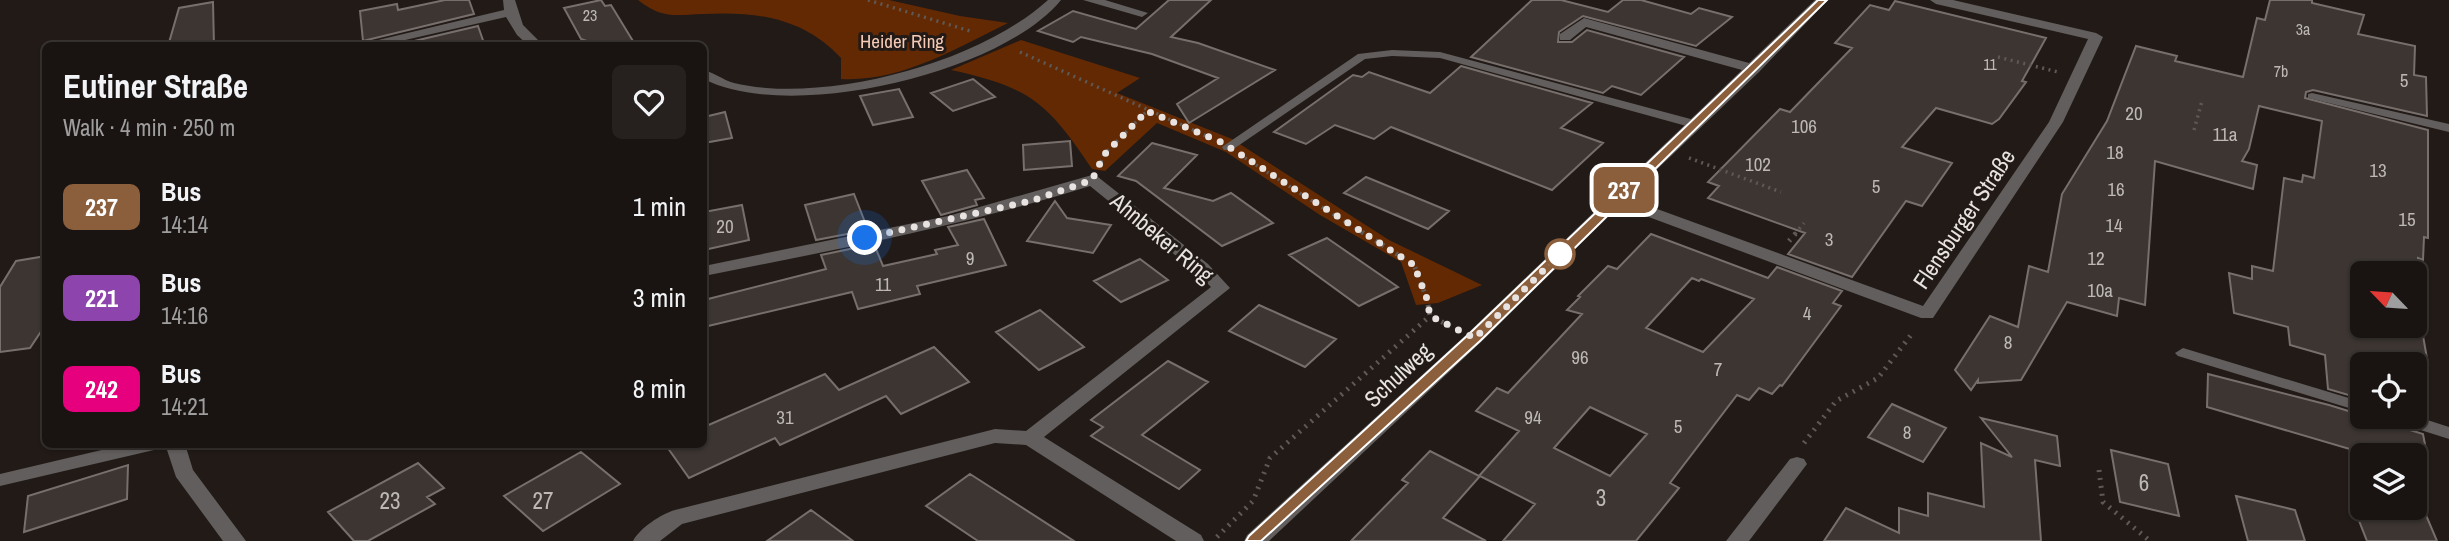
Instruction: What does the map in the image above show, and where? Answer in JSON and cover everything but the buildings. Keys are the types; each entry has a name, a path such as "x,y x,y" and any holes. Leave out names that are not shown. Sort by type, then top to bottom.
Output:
{"street":[{"path":"707,75 732,87 757,90 797,91 853,87 930,68 996,41 1040,15 1055,0"},
{"path":"1089,0 1142,13"},
{"name":"Schulweg","path":"1255,541 1475,338 1822,0"},
{"name":"Flensburger Straße","path":"1615,199 1927,314 2056,122 2096,37 1936,0"},
{"path":"374,42 509,6 519,30 533,42"},
{"path":"1565,37 1584,22 1754,69"},
{"name":"Ahnbeker Ring","path":"707,270 973,216 1031,201 1092,180 1202,268 1221,288 1030,438"},
{"path":"644,541 675,518 995,436 1030,438 1193,541"},
{"path":"176,448 183,472 235,541"},
{"path":"1737,541 1797,464"}],"lane":[{"path":"1228,147 1362,56 1392,53 1440,55 1694,124"},
{"path":"2312,96 2449,128"},
{"path":"2183,353 2350,403"},
{"path":"2427,426 2449,433"},
{"path":"0,480 137,448"}],"path":[{"path":"867,0 996,41 1228,147 1414,265 1427,299 1430,316"},
{"path":"1998,57 2077,77"},
{"path":"2194,131 2202,101"},
{"path":"1092,180 1104,155 1147,111"},
{"path":"1665,151 1781,192"},
{"path":"1797,464 1802,447 1836,401 1878,378 1927,314"},
{"path":"1430,316 1475,338"},
{"path":"1212,541 1252,501 1270,458 1430,316"},
{"path":"2099,470 2103,502 2150,541"}],"green space":[{"name":"Heider Ring","path":"638,0 889,0 960,16 1008,23 927,62 885,75 841,79 841,58 827,45 795,26 742,14 661,13"},
{"path":"1021,40 1140,78 1117,93 1232,139 1389,240 1482,285 1438,303 1416,305 1401,262 1320,215 1226,152 1157,123 1105,171 1092,169 1063,128 1035,101 1000,83 951,70"}],"bus line":[{"name":"237","path":"1255,541 1475,338 1645,169 1754,69 1822,0"}],"route":[{"path":"865,238 973,216 1031,201 1092,180 1104,155 1147,111 1221,142 1414,265 1427,299 1430,316 1475,338 1564,250 1560,254"}]}
